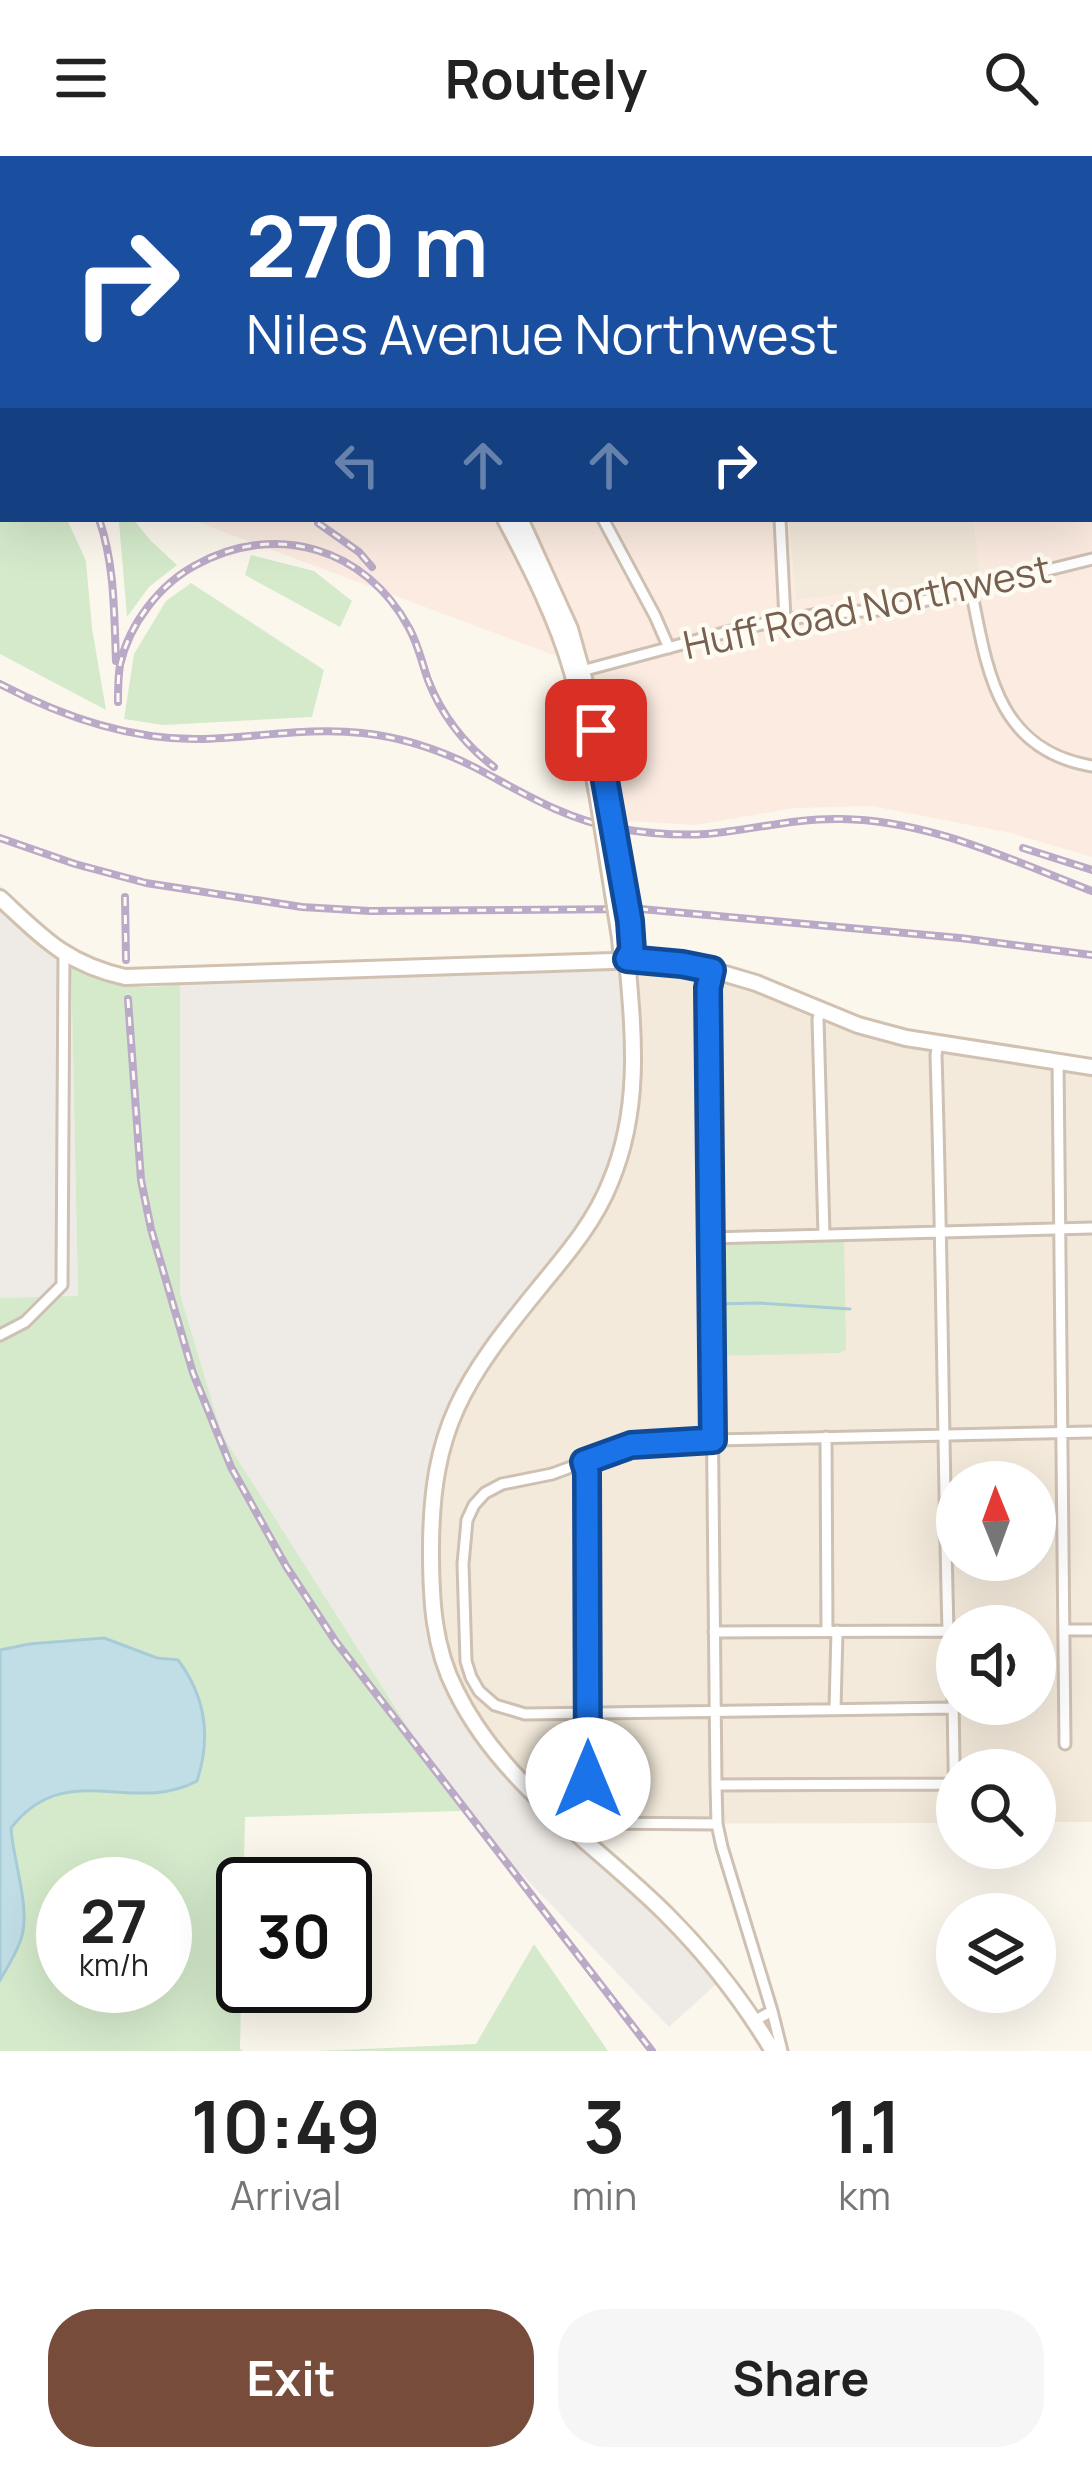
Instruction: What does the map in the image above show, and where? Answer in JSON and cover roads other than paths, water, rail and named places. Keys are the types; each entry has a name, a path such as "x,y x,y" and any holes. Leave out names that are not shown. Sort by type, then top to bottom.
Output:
{"main road":[{"path":"506,522 577,672"},
{"path":"521,522 565,616 604,799 626,938 621,949 627,959 635,1058 633,1099 625,1144 587,1227 491,1347 453,1415 431,1504 433,1611 452,1685 493,1751 677,1926 721,1974 773,2051"},
{"path":"0,898 64,955 106,973 141,979 627,959 682,964 756,983 881,1032 1092,1067"}],"street":[{"path":"605,522 669,648"},
{"path":"779,522 785,619"},
{"name":"Huff Road Northwest","path":"577,672 746,627 819,614 891,609 1092,559"},
{"path":"970,589 992,680 1011,720 1052,754 1092,766"},
{"path":"0,1335 25,1322 62,1285 64,955"},
{"path":"712,970 708,988 717,1824 782,2051"},
{"path":"820,1009 824,1235"},
{"path":"938,1043 947,1605"},
{"path":"1058,1062 1065,1744"},
{"path":"711,1238 1092,1228"},
{"path":"936,1708 515,1712 495,1705 479,1691 466,1661 463,1564 467,1520 485,1493 502,1484 552,1474 631,1445 1092,1432"},
{"path":"826,1437 836,1709"},
{"path":"584,1462 588,1814 598,1823 717,1824"},
{"path":"1064,1630 1092,1630"},
{"path":"714,1632 936,1631"},
{"path":"716,1785 936,1784"},
{"path":"754,2021 772,2011"}],"water":[{"path":"104,1638 157,1658 178,1660 195,1688 203,1718 204,1749 197,1781 148,1793 77,1791 54,1796 32,1807 11,1828 24,1924 0,1980 0,1650"}],"waterway":[{"path":"714,1304 850,1309"}],"railway":[{"path":"100,522 111,572 116,661"},
{"path":"318,523 372,567"},
{"path":"118,702 120,665 131,635 148,607 183,573 226,552 257,545 316,550 344,561 391,601 412,634 447,717 494,767"},
{"path":"0,684 71,716 147,735 199,739 321,731 391,738 461,761 560,811 626,830 706,834 824,819 906,826 969,844 1092,891"},
{"path":"0,838 146,883 302,907 641,909 1092,955"},
{"path":"1023,848 1092,870"},
{"path":"125,897 126,960"},
{"path":"128,999 141,1180 151,1229 193,1373 231,1467 286,1566 336,1642 652,2051"}]}
